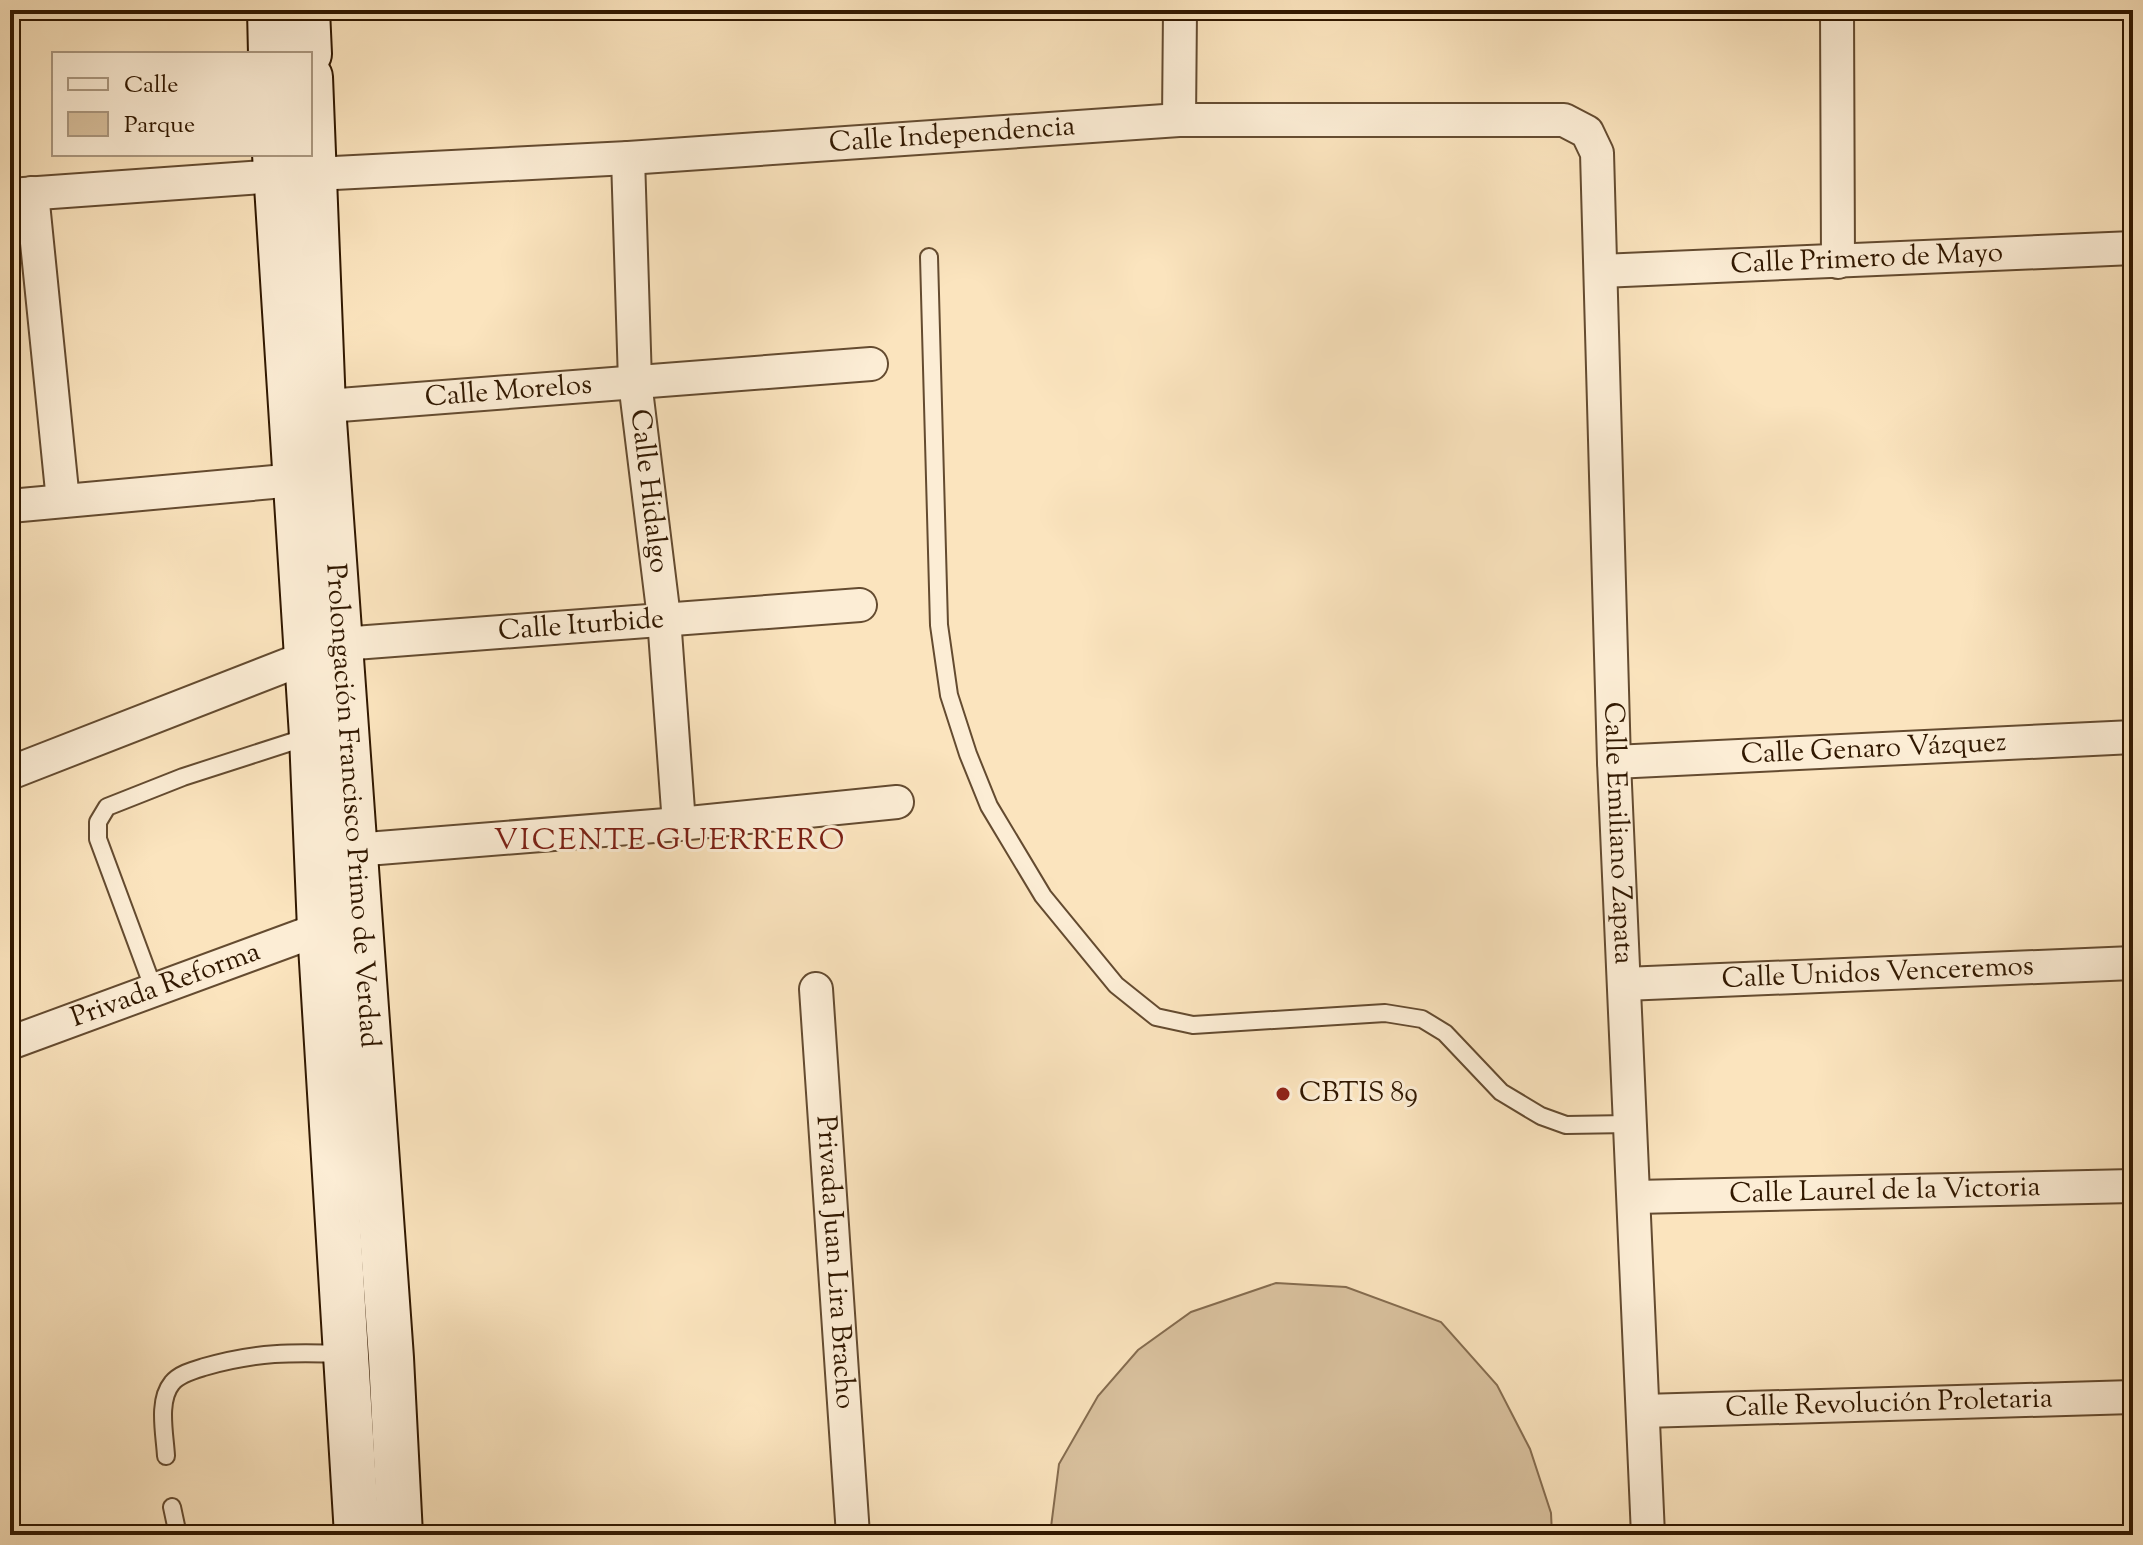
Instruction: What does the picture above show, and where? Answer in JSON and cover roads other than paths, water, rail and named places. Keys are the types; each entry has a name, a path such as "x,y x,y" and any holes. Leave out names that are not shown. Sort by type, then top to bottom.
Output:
{"main road":[{"path":"270,10 271,52"},
{"path":"307,10 309,52"},
{"name":"Prolongación Francisco Primo de Verdad","path":"289,168 329,731 320,929 369,1356 400,1535"},
{"name":"Prolongación Francisco Primo de Verdad","path":"329,731 354,850 369,1356 357,1535"}],"street":[{"path":"1179,120 1180,10"},
{"path":"1837,10 1838,262"},
{"name":"Calle Independencia","path":"21,194 289,168 628,158 1179,120 1564,120 1587,132"},
{"name":"Calle Emiliano Zapata","path":"1587,132 1597,153 1614,762 1648,1535"},
{"name":"Calle Hidalgo","path":"628,158 635,382 664,618 679,824"},
{"path":"21,194 63,501"},
{"name":"Calle Primero de Mayo","path":"1601,271 2133,248"},
{"name":"Calle Morelos","path":"306,408 871,364"},
{"path":"10,506 312,478"},
{"name":"Calle Iturbide","path":"10,773 323,651 664,618 860,605"},
{"name":"Calle Genaro Vázquez","path":"1614,762 2133,737"},
{"path":"354,850 679,824 897,802"},
{"name":"Privada Reforma","path":"10,1043 320,929"},
{"name":"Calle Unidos Venceremos","path":"1624,984 2133,963"},
{"name":"Privada Juan Lira Bracho","path":"816,989 853,1535"},
{"name":"Calle Laurel de la Victoria","path":"1635,1197 2133,1186"},
{"name":"Calle Revolución Proletaria","path":"1643,1411 2133,1397"}],"lane":[{"path":"929,257 939,625 949,695 989,806 1043,896 1116,985 1156,1017 1193,1025 1385,1013 1422,1019 1445,1033 1501,1092 1541,1116 1566,1125 1629,1124"},
{"path":"154,990 98,839 98,822 107,807 183,777 329,731"},
{"path":"166,1456 164,1400 172,1382 190,1371 242,1356 280,1352 369,1356"},
{"path":"172,1507 178,1535"}],"place":[{"name":"CBTIS 89","path":"1283,1094"}],"district":[{"name":"VICENTE GUERRERO","path":"670,841"}]}
